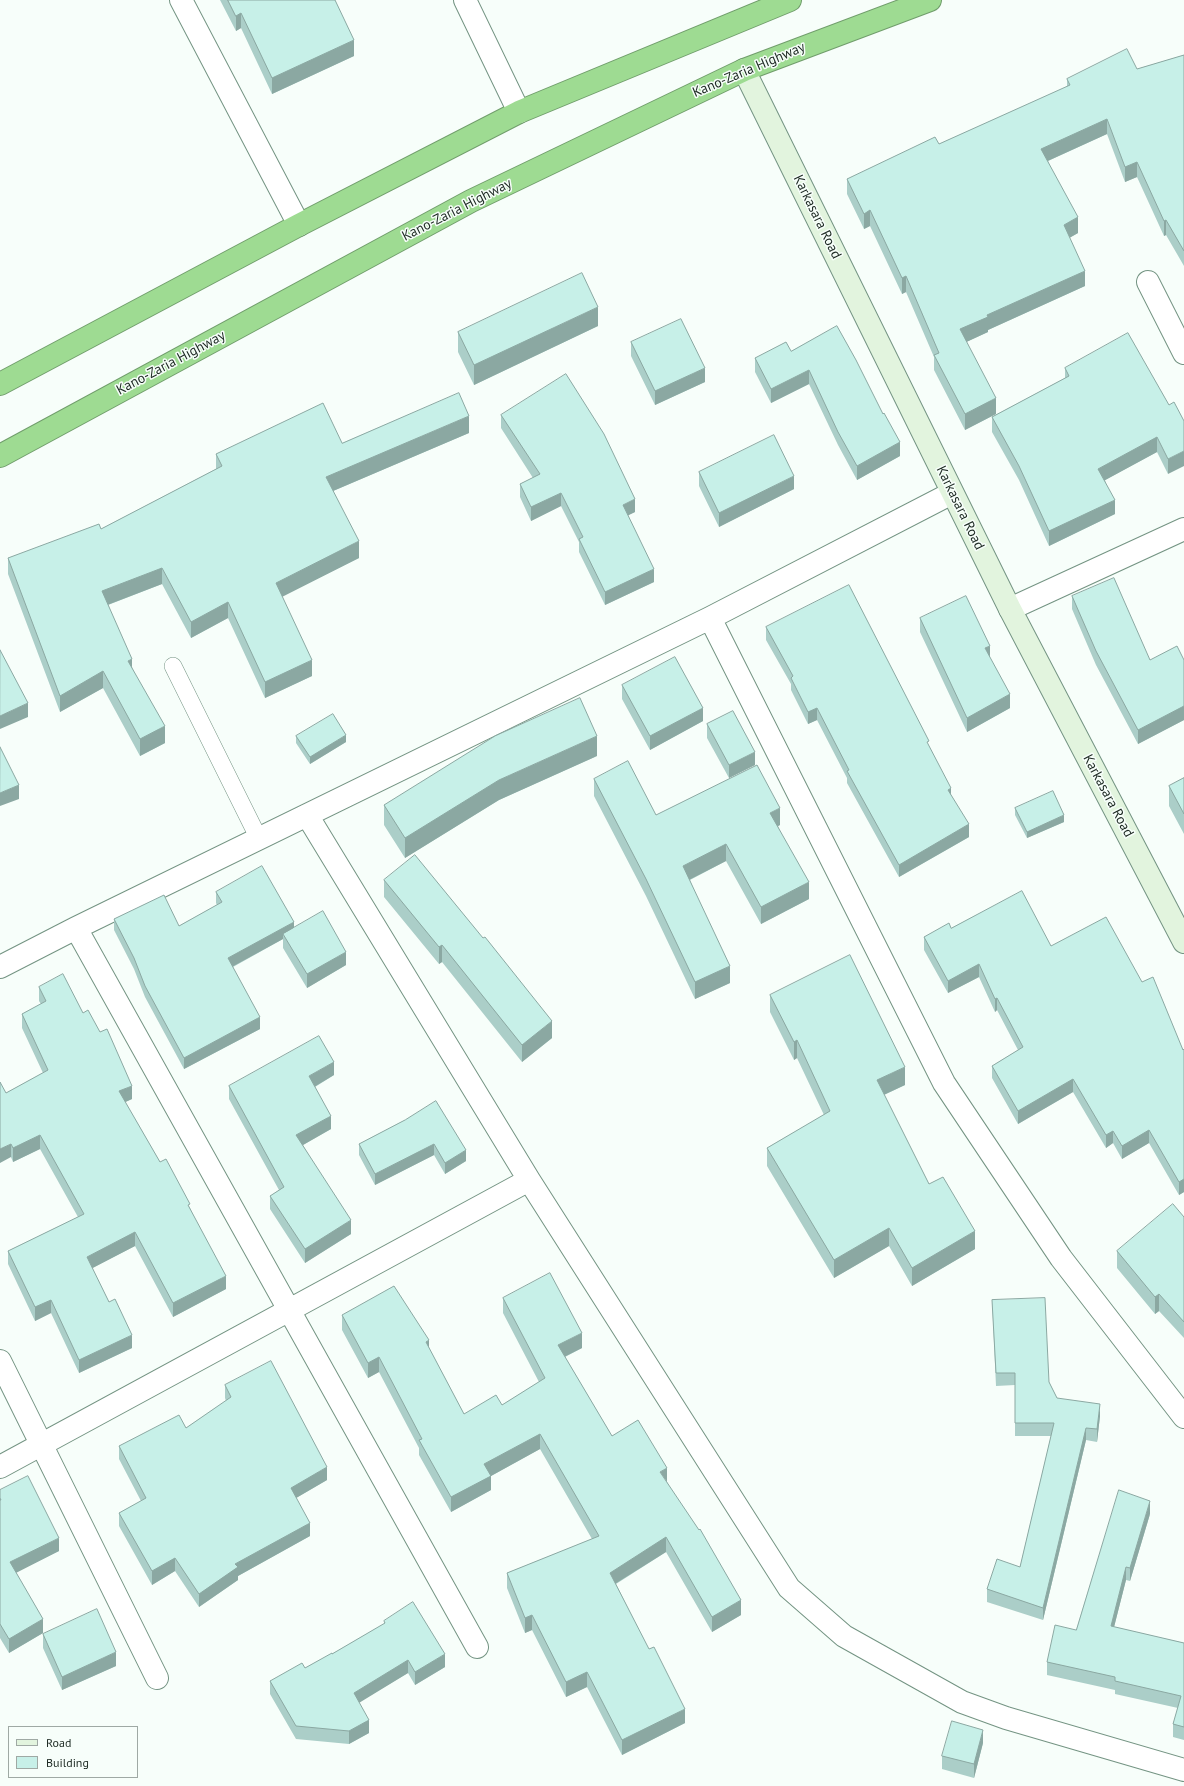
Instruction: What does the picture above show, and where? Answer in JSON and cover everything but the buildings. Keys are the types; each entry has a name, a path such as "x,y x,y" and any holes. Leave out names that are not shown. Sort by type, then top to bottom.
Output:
{"highway":[{"name":"Kano-Zaria Highway","path":"0,456 471,201 744,70 930,0"},
{"path":"0,384 299,225 519,112 776,2"}],"main road":[{"name":"Karkasara Road","path":"744,70 1010,609 1184,942"}],"street":[{"path":"181,0 299,225"},
{"path":"466,0 519,112"},
{"path":"1148,282 1184,353"},
{"path":"0,967 76,928 710,618 952,493"},
{"path":"1010,609 1184,529"},
{"path":"710,618 944,1083 1061,1258 1184,1417"},
{"path":"307,815 529,1180 788,1588 844,1636 962,1702 1006,1718 1184,1770"},
{"path":"76,928 477,1647"},
{"path":"0,1467 529,1180"},
{"path":"0,1361 157,1678"}],"lane":[{"path":"173,666 259,839"}]}
